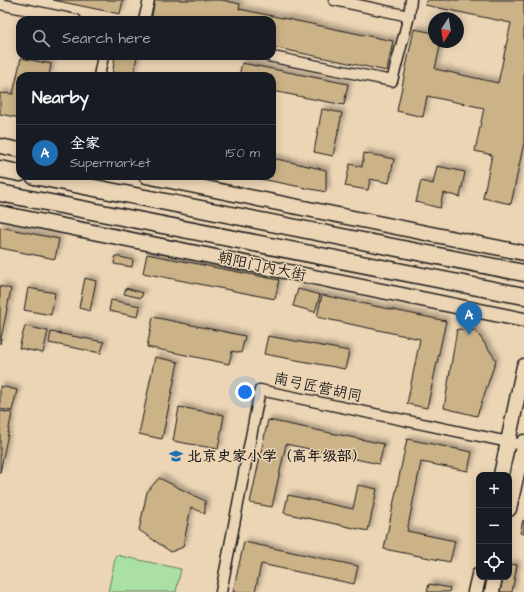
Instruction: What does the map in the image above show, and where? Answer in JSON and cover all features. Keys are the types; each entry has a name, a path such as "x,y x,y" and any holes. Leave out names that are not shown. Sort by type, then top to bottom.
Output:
{"main road":[{"path":"0,169 16,172"},
{"path":"54,180 524,273"},
{"name":"朝阳门内大街","path":"0,193 524,296"}],"street":[{"path":"145,16 149,0"},
{"path":"334,0 409,16"},
{"path":"276,58 392,81 409,16 411,0"},
{"path":"0,4 57,16"},
{"path":"100,72 101,60"},
{"path":"0,146 16,149"},
{"path":"165,180 524,254"},
{"name":"朝阳门内大街","path":"0,213 524,320"},
{"path":"502,472 524,366"},
{"name":"南弓匠营胡同","path":"221,592 260,390 524,444"},
{"path":"509,508 524,444"},
{"path":"475,592 478,580"},
{"path":"492,592 494,580"}],"green space":[{"path":"116,555 181,569 176,592 108,592"}],"building":[{"path":"53,0 123,0 120,14"},
{"path":"155,0 222,0 240,4 239,9 273,16 152,16"},
{"path":"427,0 524,0 524,142 511,204 483,198 492,155 475,151 484,108 427,96 423,117 397,111 414,29 428,32 428,48 440,48 435,69 498,83 511,23 425,5"},
{"path":"276,17 393,41 387,71 276,48"},
{"path":"21,60 31,60 51,64 50,72 18,72"},
{"path":"114,60 136,60 134,72 113,72"},
{"path":"242,63 348,84 344,105 276,92 276,72 240,72"},
{"path":"16,80 16,117 0,114 0,93 13,94"},
{"path":"322,109 342,113 333,156 314,152"},
{"path":"364,153 394,159 389,183 370,179 368,190 345,186 350,164 362,167"},
{"path":"276,159 326,170 326,192 266,180 276,180"},
{"path":"437,166 465,172 460,197 443,193 440,208 416,202 421,181 433,184"},
{"path":"0,227 59,239 55,259 0,248"},
{"path":"147,254 279,280 275,299 143,273"},
{"path":"115,256 133,260 132,267 114,264"},
{"path":"85,278 96,281 90,311 79,308"},
{"path":"0,286 11,289 0,344"},
{"path":"28,288 55,293 51,315 24,310"},
{"path":"126,288 143,293 141,298 124,294"},
{"path":"298,289 320,295 315,312 293,306"},
{"path":"322,295 446,321 427,408 407,404 420,339 317,317"},
{"path":"111,300 140,306 138,317 109,311"},
{"path":"153,317 245,336 241,353 232,351 229,364 147,347"},
{"path":"25,326 48,331 43,353 19,348"},
{"path":"457,329 476,331 496,360 477,416 444,408"},
{"path":"51,332 104,342 101,353 49,343"},
{"path":"268,336 349,351 345,369 264,354"},
{"path":"155,357 178,362 162,439 139,434"},
{"path":"0,386 17,390 12,411 0,409"},
{"path":"179,407 224,415 218,449 173,441"},
{"path":"0,411 12,413 0,473"},
{"path":"268,420 384,444 379,464 286,444 272,507 250,503"},
{"path":"407,439 472,452 468,471 421,462 407,531 455,541 450,562 384,549"},
{"path":"159,478 205,501 205,514 191,507 183,547 171,552 139,530 147,492"},
{"path":"358,485 377,489 368,531 284,513 288,495 353,509"},
{"path":"523,520 524,521 524,534 520,533"},
{"path":"244,542 358,566 354,584 261,564 255,592 233,592"},
{"path":"512,564 517,565 512,592 500,592 502,580 512,580"},
{"path":"429,584 450,588 449,592 427,592"}],"place":[{"name":"全家","path":"469,335"},
{"name":"北京史家小学（高年级部）","path":"176,456"}]}
